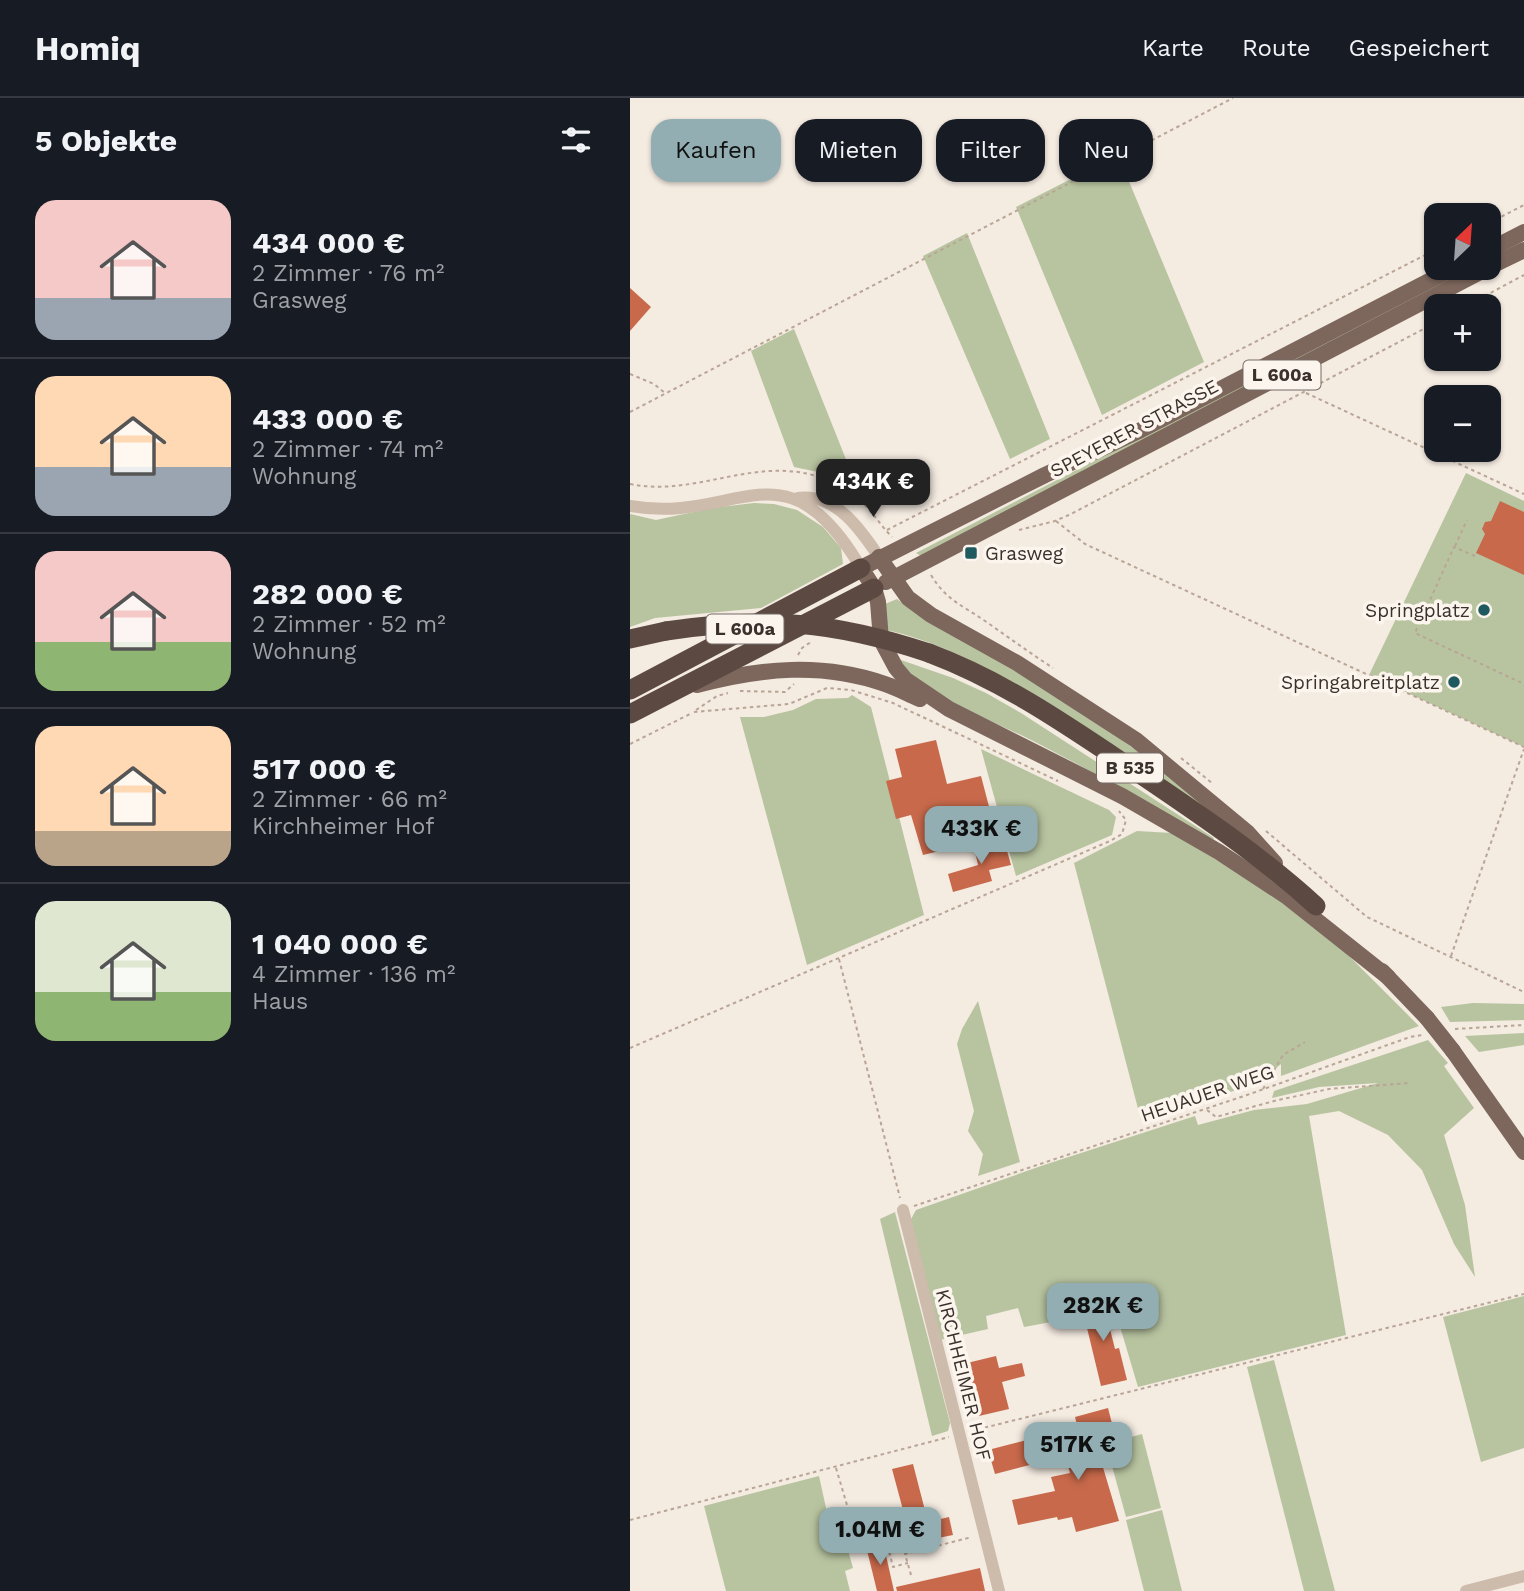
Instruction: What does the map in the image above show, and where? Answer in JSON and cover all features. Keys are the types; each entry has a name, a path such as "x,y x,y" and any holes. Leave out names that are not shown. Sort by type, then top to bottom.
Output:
{"highway":[{"name":"L 600a","path":"630,690 861,568"},
{"name":"L 600a","path":"672,692 874,587"},
{"name":"B 535","path":"630,639 666,631 765,622 818,625 866,634 929,653 977,673 1040,708 1243,846 1316,906"},
{"name":"B 535","path":"630,714 672,692"}],"main road":[{"path":"1502,243 1524,232"},
{"name":"SPEYERER STRASSE","path":"1502,261 1524,250"},
{"name":"SPEYERER STRASSE","path":"861,568 1141,430 1431,280"},
{"name":"SPEYERER STRASSE","path":"874,587 1464,280"},
{"path":"879,557 908,598 931,615 1017,663 1136,740 1248,834 1316,906"},
{"path":"861,568 874,587 881,640 896,668 906,680 949,709"},
{"name":"B 535","path":"672,692 750,673 792,668 835,671 865,678 949,709 1122,796 1219,852 1286,896 1388,978"},
{"name":"B 535","path":"1316,906 1363,950 1427,1018 1524,1152"}],"street":[{"path":"630,506 677,508 758,494 798,498 811,496 836,509 862,532 879,557"},
{"path":"798,498 830,523 847,543 861,568"},
{"name":"KIRCHHEIMER HOF","path":"903,1210 999,1591"},
{"path":"1466,1591 1524,1576"}],"path":[{"path":"630,412 1233,98"},
{"path":"1502,216 1524,205"},
{"path":"886,531 1424,256"},
{"path":"1488,294 1524,275"},
{"path":"1017,530 1055,521 1424,329"},
{"path":"630,374 666,393"},
{"path":"1305,392 1524,494"},
{"path":"1467,520 1415,633 1524,684"},
{"path":"1055,521 1085,544 1524,748 1450,957"},
{"path":"1454,547 1475,556"},
{"path":"931,575 948,598 1056,670"},
{"path":"630,744 694,712 717,696 735,691 785,692 794,685 796,677"},
{"path":"694,712 789,704 827,688 851,690 893,703 1065,784"},
{"path":"1181,758 1214,785"},
{"path":"630,1048 1110,841 1122,834 1126,820 1118,810"},
{"path":"1261,827 1355,908 1391,929 1524,992"},
{"path":"839,959 903,1210"},
{"path":"1445,1031 1468,1026 1524,1025"},
{"name":"HEUAUER WEG","path":"903,1210 1422,1035"},
{"path":"1262,1090 1283,1055 1305,1042"},
{"path":"1206,1109 1216,1117 1329,1089 1409,1083"},
{"path":"630,1520 958,1434 1524,1294"},
{"path":"835,1467 855,1532 886,1539 893,1567 908,1563"},
{"path":"911,1575 905,1554 985,1534"}],"green space":[{"path":"1065,182 1129,182 1204,362 1102,415 1016,207"},
{"path":"967,233 1050,439 1010,459 923,256"},
{"path":"1444,280 1454,280 921,556 916,553"},
{"path":"794,329 859,492 818,472 794,467 751,351"},
{"path":"1466,473 1524,501 1524,747 1369,675"},
{"path":"754,503 774,504 797,510 823,527 841,548 843,564 761,608 655,618 630,627 630,514 656,520 712,508"},
{"path":"897,599 922,617 964,639 1080,710 1144,756 1224,821 1038,699 990,671 940,647 886,630 885,604"},
{"path":"898,659 953,678 1021,713 1214,838 1213,840 1061,755 943,697 910,673"},
{"path":"852,695 871,707 924,915 807,965 740,717 764,717 793,710 816,699 848,698"},
{"path":"981,749 1109,810 1116,817 1112,835 1016,876"},
{"path":"1137,831 1172,833 1278,897 1343,950 1419,1026 1281,1076 1281,1064 1259,1083 1141,1120 1074,863"},
{"path":"978,1001 1020,1162 978,1176 983,1154 968,1131 974,1111 957,1044"},
{"path":"1473,1003 1524,1004 1524,1020 1450,1022 1441,1007"},
{"path":"1524,1033 1524,1045 1479,1052 1465,1036"},
{"path":"1428,1040 1448,1063 1444,1066 1474,1108 1444,1135 1465,1205 1475,1277 1454,1244 1422,1170 1388,1135 1339,1111 1309,1116 1346,1335 1138,1387 1108,1286 1078,1293 1084,1316 1024,1327 1018,1308 986,1316 988,1329 940,1340 910,1221 916,1210 1195,1116 1198,1125 1254,1110 1307,1104 1378,1083 1319,1087 1272,1098 1274,1091"},
{"path":"895,1212 950,1423 948,1431 932,1436 880,1219"},
{"path":"1524,1296 1524,1448 1481,1462 1443,1317"},
{"path":"1274,1360 1335,1591 1304,1591 1247,1367"},
{"path":"1142,1434 1161,1508 1126,1517 1106,1444"},
{"path":"819,1476 828,1517 822,1522 825,1532 846,1543 853,1568 845,1571 850,1591 726,1591 704,1506"},
{"path":"1162,1510 1182,1591 1144,1591 1126,1520"}],"building":[{"path":"630,288 651,307 630,331"},
{"path":"1500,501 1524,512 1524,575 1476,553 1485,534 1482,529 1485,522 1491,521"},
{"path":"936,740 947,784 981,776 992,818 956,826 961,846 923,855 911,815 896,819 886,781 902,777 895,749"},
{"path":"1004,840 1011,865 989,870 992,881 953,892 948,874 978,865 974,847"},
{"path":"1102,1297 1115,1349 1119,1348 1127,1380 1101,1386 1081,1303"},
{"path":"996,1356 999,1368 1022,1363 1025,1376 1002,1382 1009,1409 979,1416 967,1363"},
{"path":"1108,1408 1116,1439 1096,1444 1119,1521 1076,1532 1072,1517 1058,1520 1057,1517 1018,1525 1012,1500 1055,1491 1051,1477 1070,1473 1064,1451 1069,1450 1068,1445 1081,1441 1075,1417"},
{"path":"1039,1437 1045,1461 995,1474 988,1450"},
{"path":"913,1464 928,1522 949,1517 953,1535 913,1547 892,1469"},
{"path":"883,1542 894,1591 877,1591 866,1546"},
{"path":"980,1568 985,1591 897,1591 896,1587"}],"place":[{"name":"Grasweg","path":"971,553"},
{"name":"Springplatz","path":"1484,610"},
{"name":"Springabreitplatz","path":"1454,682"}]}
